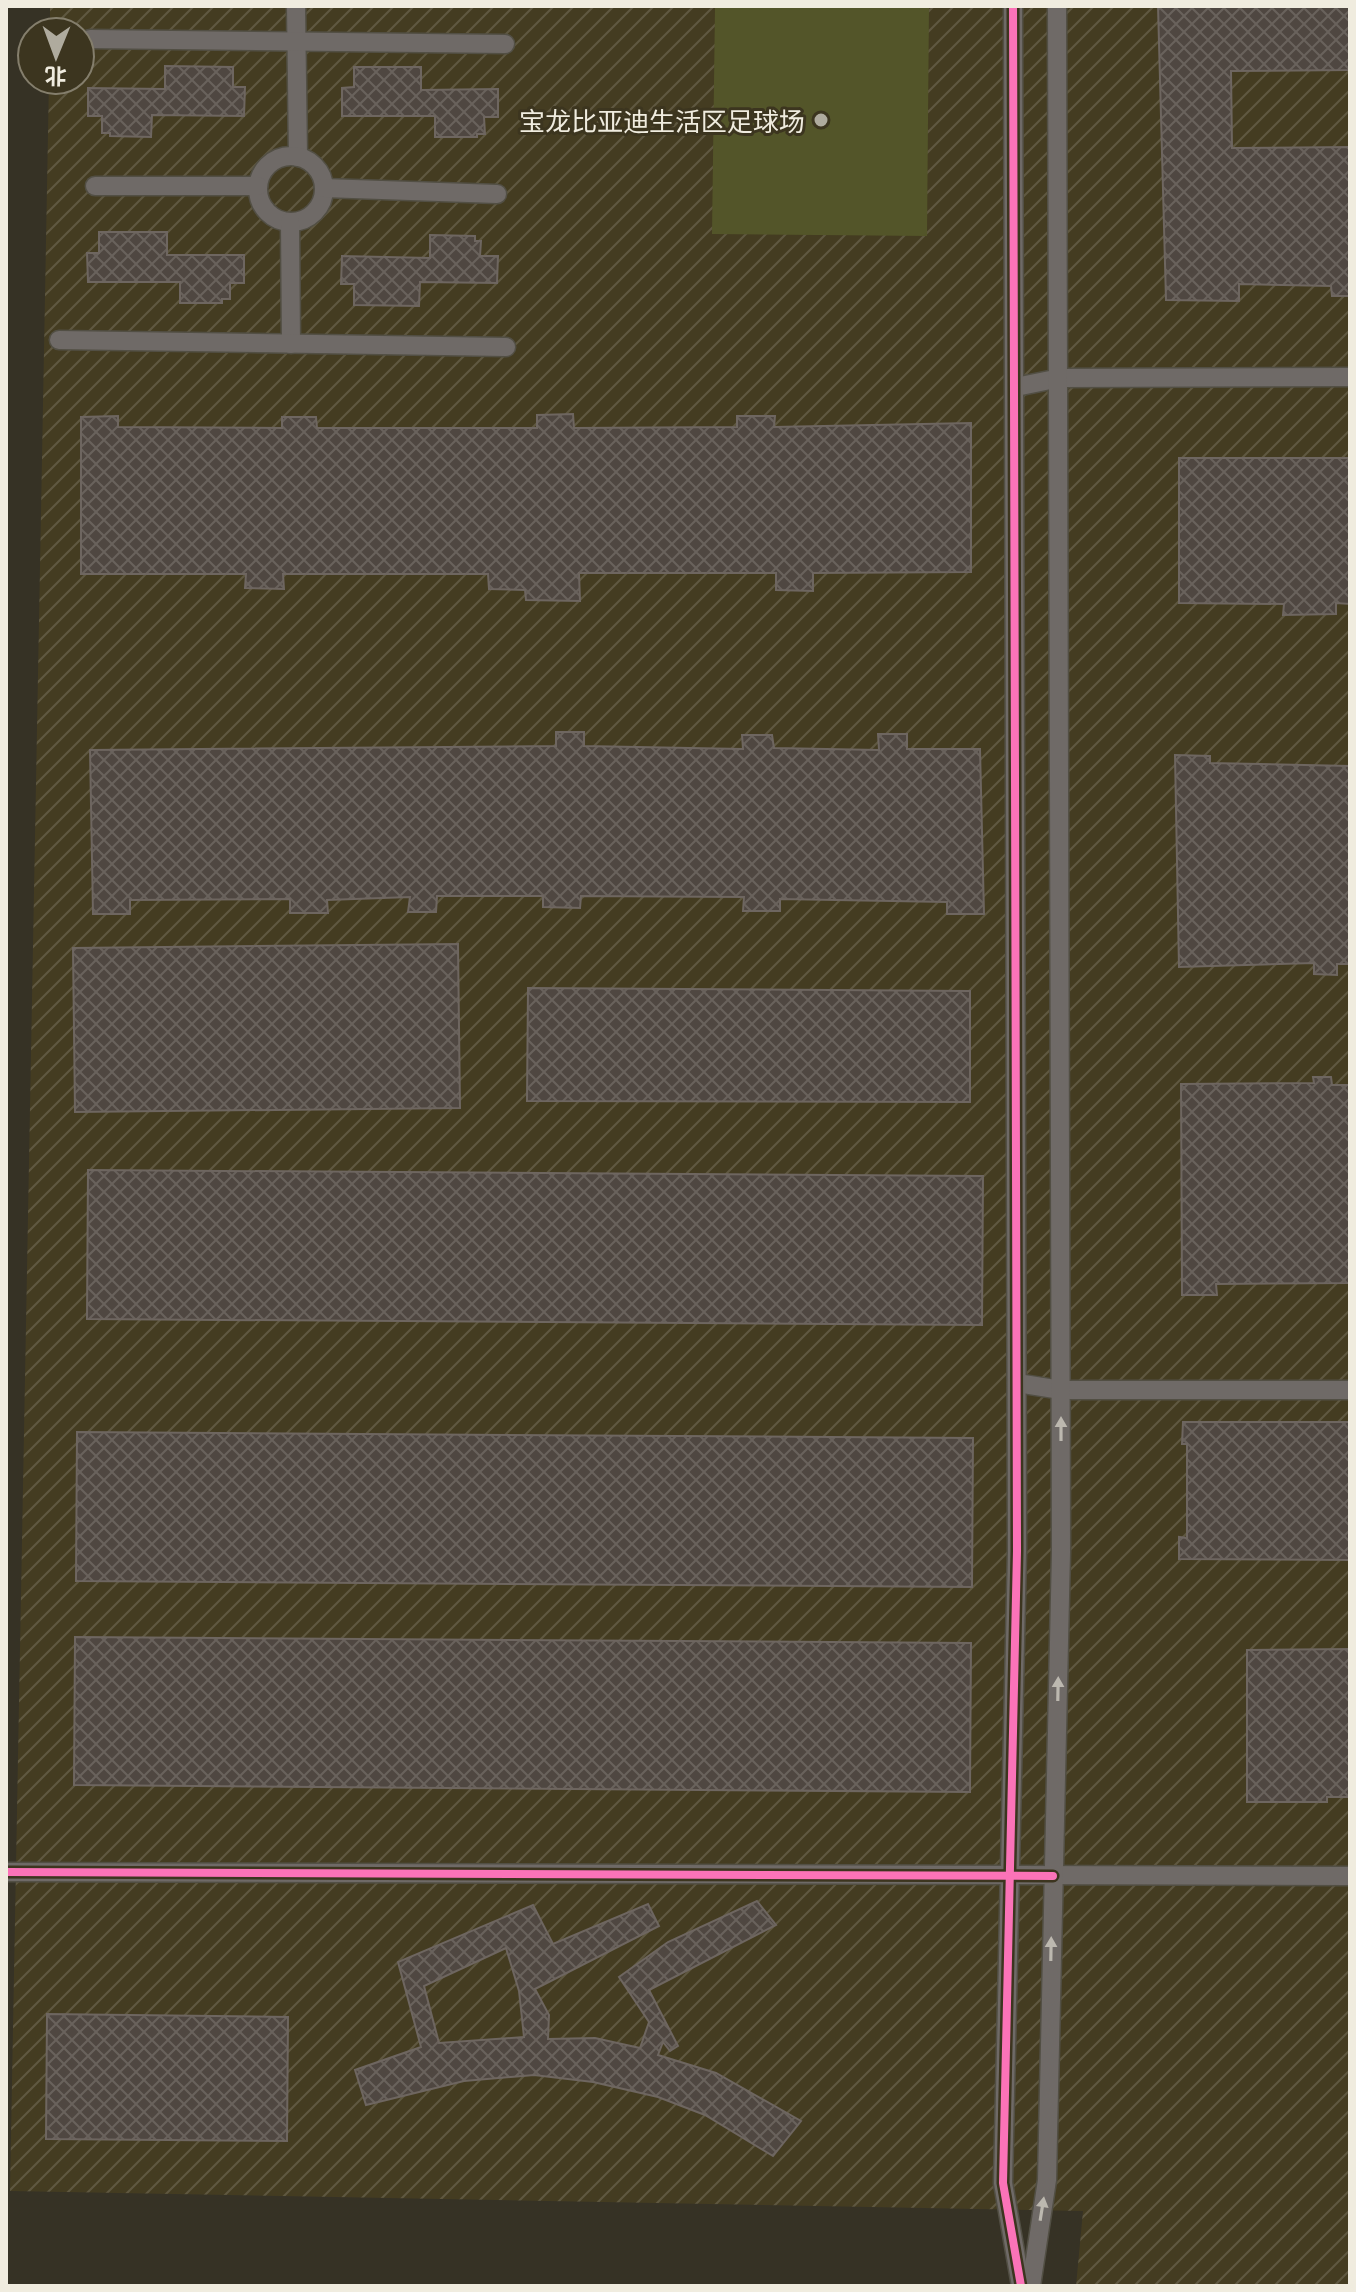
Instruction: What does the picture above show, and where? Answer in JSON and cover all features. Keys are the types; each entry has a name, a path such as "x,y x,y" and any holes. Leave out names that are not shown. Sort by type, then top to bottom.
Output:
{"street":[{"path":"296,6 298,157"},
{"path":"1013,6 1017,1551 1003,2183 1021,2286"},
{"path":"1031,2286 1047,2180 1061,1552 1057,6"},
{"path":"96,39 505,44"},
{"path":"298,157 317,168 324,188 323,199 311,216 290,222 271,215 264,207 258,186 267,166 276,160 298,157"},
{"path":"95,186 258,186"},
{"path":"324,188 497,194"},
{"path":"290,222 291,344"},
{"path":"59,340 506,347"},
{"path":"1016,387 1060,378 1350,377"},
{"path":"1017,1383 1061,1390 1350,1390"},
{"path":"6,1872 1350,1876"}],"shaded area":[{"path":"50,6 1350,6 1350,2286 1076,2286 1083,2211 10,2191 49,96 96,96 96,16 50,16"}],"green space":[{"name":"宝龙比亚迪生活区足球场","path":"715,6 929,6 927,236 712,234"}],"building":[{"path":"1158,6 1350,6 1350,70 1231,71 1232,148 1350,147 1350,296 1332,296 1331,286 1239,284 1239,301 1166,300"},
{"path":"165,66 233,67 233,87 245,87 244,116 152,115 151,137 110,136 110,133 102,133 102,116 88,116 88,96 96,96 96,88 165,89"},
{"path":"354,67 421,67 421,90 498,89 498,117 484,117 485,134 477,134 477,137 435,137 435,116 342,116 342,88 354,87"},
{"path":"99,232 167,232 167,255 244,255 244,283 230,283 230,299 222,299 222,303 180,303 180,282 88,282 87,253 99,253"},
{"path":"430,235 475,236 475,241 481,241 480,256 498,256 497,283 420,282 419,306 354,305 354,284 341,284 342,256 430,258"},
{"path":"573,414 574,428 737,427 737,416 775,416 774,427 971,423 971,572 813,573 813,591 776,590 776,573 579,573 580,601 526,600 525,590 489,589 488,574 283,574 284,589 245,588 246,574 81,574 81,417 118,416 118,427 282,428 282,417 316,417 317,428 537,428 537,415"},
{"path":"1179,458 1350,458 1350,604 1336,603 1336,614 1283,615 1284,604 1179,603"},
{"path":"556,732 584,732 584,746 743,749 742,735 772,735 774,748 879,750 878,734 907,734 907,749 980,749 984,914 947,914 947,902 780,899 780,911 743,911 744,897 581,896 580,908 543,907 543,896 437,896 436,912 408,912 410,897 327,900 328,913 290,913 290,899 130,900 130,914 93,914 90,750 556,746"},
{"path":"1175,755 1210,756 1210,763 1350,766 1350,964 1337,964 1337,975 1314,974 1314,963 1179,967"},
{"path":"458,944 460,1108 75,1112 73,948"},
{"path":"528,988 970,991 970,1102 527,1101"},
{"path":"1313,1077 1331,1077 1332,1085 1350,1085 1350,1283 1216,1284 1217,1295 1182,1295 1181,1084 1314,1083"},
{"path":"88,1170 983,1176 982,1325 87,1319"},
{"path":"1183,1422 1350,1422 1350,1560 1179,1559 1179,1537 1187,1538 1187,1444 1182,1444"},
{"path":"77,1432 973,1438 972,1587 76,1581"},
{"path":"75,1637 971,1643 970,1792 74,1785"},
{"path":"1350,1649 1350,1797 1327,1797 1327,1802 1247,1802 1247,1650"},
{"path":"757,1901 776,1925 649,1990 678,2046 670,2051 663,2042 658,2055 716,2073 801,2121 773,2156 705,2115 658,2097 593,2082 534,2075 464,2081 366,2105 355,2070 421,2047 398,1962 533,1905 553,1944 648,1904 659,1926 535,1989 549,2015 548,2039 595,2038 640,2048 649,2022 619,1977 668,1942","holes":["506,1948 519,1991 524,2037 439,2043 424,1986"]},
{"path":"47,2014 288,2017 287,2141 46,2139"}],"cycle path":[{"path":"1013,6 1017,1551 1003,2183 1021,2286"},
{"path":"6,1872 1053,1876"}],"place":[{"name":"宝龙比亚迪生活区足球场","path":"821,120"}]}
